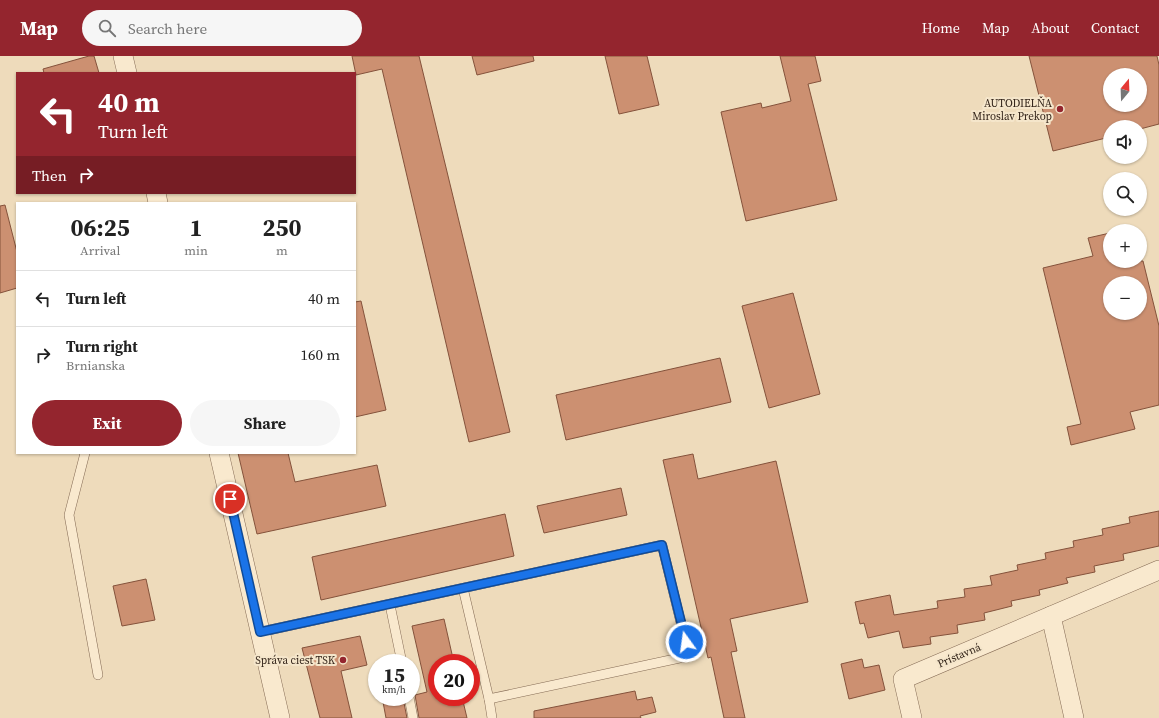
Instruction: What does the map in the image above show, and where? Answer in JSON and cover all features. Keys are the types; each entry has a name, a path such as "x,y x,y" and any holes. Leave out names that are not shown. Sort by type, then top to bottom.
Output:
{"street":[{"path":"123,56 126,72"},
{"path":"219,454 280,718"},
{"name":"Prístavná","path":"912,718 903,679 1159,570"},
{"path":"1051,616 1074,718"}],"lane":[{"path":"85,454 69,515 98,675"},
{"path":"260,632 662,545 689,656 489,698"},
{"path":"463,588 489,698 492,718"},
{"path":"390,605 400,654"},
{"path":"411,706 413,718"}],"building":[{"path":"89,56 94,56 99,72 44,72 43,69"},
{"path":"352,56 419,56 510,432 469,442 382,69 356,75"},
{"path":"472,56 533,56 534,61 477,75"},
{"path":"605,56 647,56 659,105 619,114"},
{"path":"780,56 815,56 821,81 808,84 837,200 746,221 721,112 761,103 762,108 791,101"},
{"path":"1029,56 1157,56 1159,65 1159,124 1147,127 1147,120 1103,120 1103,139 1053,151"},
{"path":"5,205 16,248 16,288 0,293 0,206"},
{"path":"1103,235 1103,268 1145,268 1147,276 1103,276 1103,320 1147,320 1147,277 1159,326 1159,405 1130,412 1135,429 1071,445 1067,427 1081,424 1043,268 1093,256 1088,238"},
{"path":"793,293 820,394 769,408 742,306"},
{"path":"361,301 386,410 356,417 356,302"},
{"path":"720,358 731,402 566,440 556,395"},
{"path":"238,454 288,454 295,482 377,465 386,506 257,534"},
{"path":"693,454 698,479 776,461 808,602 730,619 737,651 731,652 745,718 724,718 711,657 708,658 663,460"},
{"path":"621,488 627,515 544,533 537,506"},
{"path":"1159,511 1159,546 1123,554 1124,560 1094,566 1095,572 1066,578 1068,583 1039,590 1040,595 1011,601 1012,606 984,613 985,620 957,625 958,633 930,637 931,644 903,648 899,631 868,638 864,623 860,624 855,602 890,595 894,615 938,608 937,601 965,597 964,589 992,585 990,576 1018,570 1017,565 1046,559 1045,553 1074,547 1073,541 1103,535 1102,529 1130,523 1129,517"},
{"path":"505,514 514,556 321,600 312,557"},
{"path":"146,579 155,620 122,626 113,586"},
{"path":"444,619 452,654 428,654 428,706 464,706 467,718 419,718 417,706 420,706 420,694 427,692 420,661 420,654 418,654 412,626"},
{"path":"360,636 367,665 341,671 352,718 320,718 302,648"},
{"path":"862,659 864,668 879,665 885,690 849,699 841,664"},
{"path":"635,691 637,700 652,697 656,712 640,716 641,718 534,718 534,711"},
{"path":"384,706 405,706 407,718 386,718"}],"place":[{"name":"AUTODIELŇA Miroslav Prekop","path":"1060,109"},
{"name":"Správa ciest TSK","path":"343,660"}],"route":[{"path":"230,499 260,632 292,627 662,545 686,642"}]}
